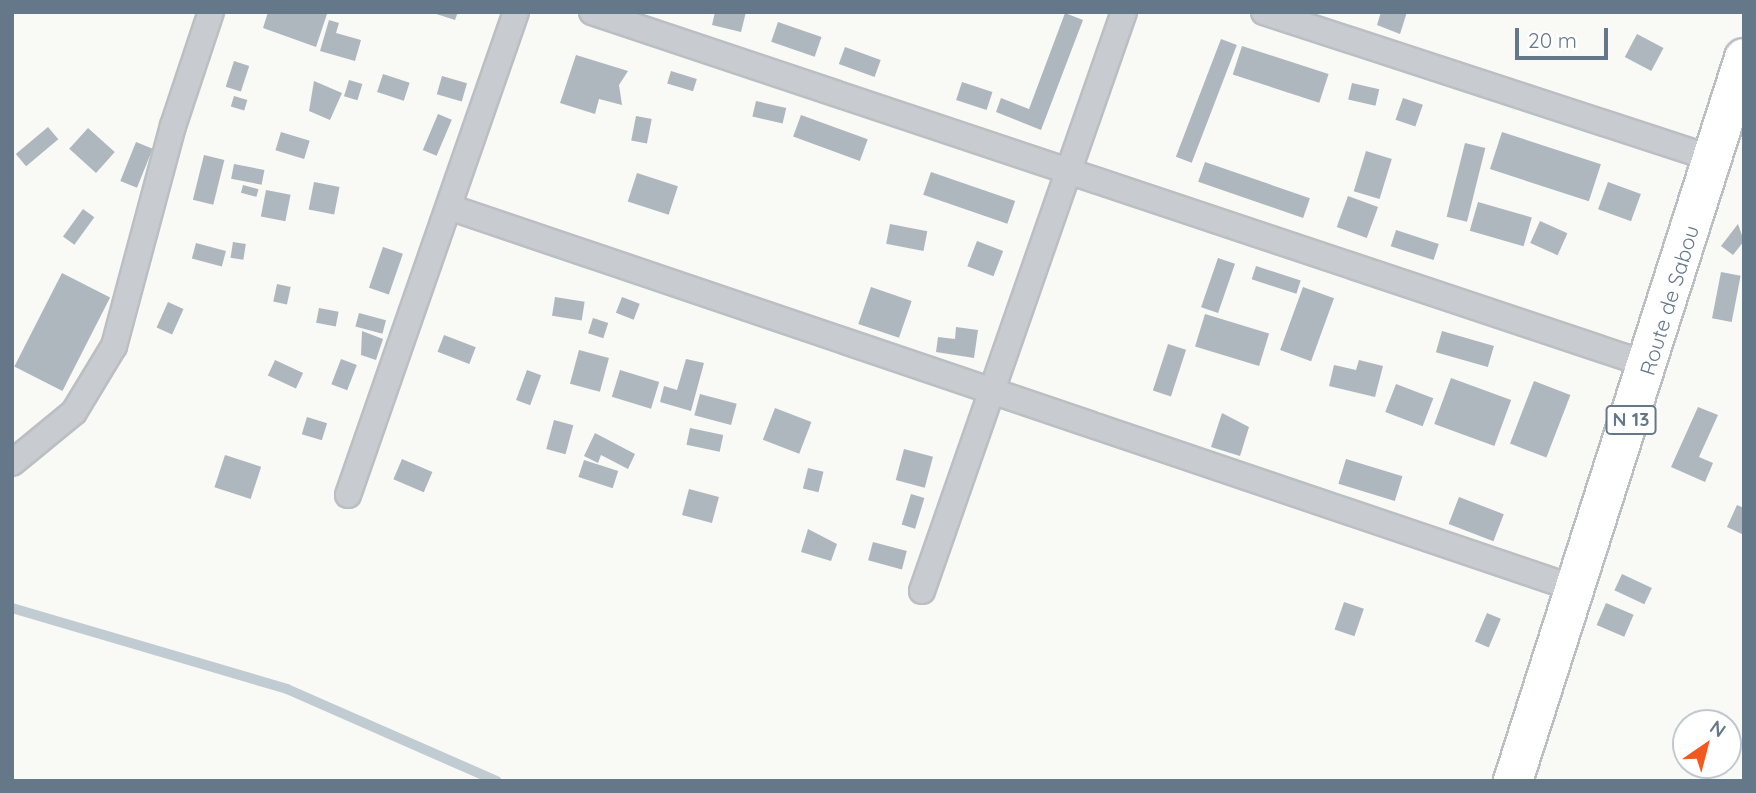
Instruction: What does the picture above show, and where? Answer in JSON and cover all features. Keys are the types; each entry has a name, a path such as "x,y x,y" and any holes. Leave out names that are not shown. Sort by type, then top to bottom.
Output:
{"main road":[{"name":"Route de Sabou","path":"1513,781 1577,589 1744,58"}],"street":[{"path":"12,463 74,412 114,346 173,126 211,12"},
{"path":"348,495 516,12"},
{"path":"593,12 1648,365"},
{"path":"922,591 1124,12"},
{"path":"1264,12 1714,159"},
{"path":"449,207 1577,589"}],"building":[{"path":"268,12 327,14 316,47 263,28"},
{"path":"430,12 458,12 455,20"},
{"path":"715,12 746,12 741,32 712,25"},
{"path":"1381,12 1407,12 1400,34 1377,25"},
{"path":"1065,13 1083,20 1041,130 996,112 1001,98 1029,109"},
{"path":"329,20 339,23 336,33 361,40 355,61 320,51"},
{"path":"778,22 821,37 815,57 771,42"},
{"path":"1637,34 1663,48 1651,71 1625,57"},
{"path":"1221,39 1237,45 1192,163 1176,157"},
{"path":"1242,46 1329,74 1319,103 1233,75"},
{"path":"845,47 881,60 875,77 839,64"},
{"path":"576,55 628,71 619,85 622,105 599,99 595,114 560,103"},
{"path":"234,61 249,66 241,92 226,87"},
{"path":"671,71 697,79 693,91 667,83"},
{"path":"383,74 410,83 404,101 377,92"},
{"path":"442,76 467,83 462,101 437,94"},
{"path":"349,80 362,84 357,100 344,96"},
{"path":"314,81 342,93 330,120 309,111"},
{"path":"962,82 992,92 987,110 956,100"},
{"path":"1352,83 1379,89 1375,106 1348,100"},
{"path":"234,96 247,100 244,111 231,107"},
{"path":"1403,98 1423,105 1415,127 1396,120"},
{"path":"756,101 786,108 783,124 752,117"},
{"path":"438,114 452,120 437,156 423,150"},
{"path":"801,115 868,139 860,161 793,137"},
{"path":"636,116 652,119 647,144 631,141"},
{"path":"48,127 58,139 26,166 16,154"},
{"path":"88,128 115,152 96,173 69,149"},
{"path":"281,132 310,141 304,159 275,150"},
{"path":"1502,132 1601,164 1589,201 1490,169"},
{"path":"136,142 153,149 137,188 120,181"},
{"path":"1465,143 1485,148 1467,222 1447,217"},
{"path":"1366,151 1392,159 1380,199 1354,191"},
{"path":"204,155 224,160 213,205 193,200"},
{"path":"1205,162 1310,198 1303,218 1198,182"},
{"path":"234,164 264,170 262,185 231,179"},
{"path":"931,172 1015,201 1007,224 923,195"},
{"path":"637,173 678,186 669,215 628,202"},
{"path":"314,182 340,187 334,214 309,209"},
{"path":"1608,182 1641,194 1631,221 1598,209"},
{"path":"243,185 258,189 256,197 241,193"},
{"path":"266,190 291,195 285,221 261,217"},
{"path":"1348,196 1378,207 1367,238 1337,227"},
{"path":"1478,202 1532,217 1524,246 1470,231"},
{"path":"83,209 94,217 74,245 63,237"},
{"path":"1540,221 1567,233 1558,255 1530,243"},
{"path":"890,224 927,231 923,251 886,244"},
{"path":"1738,224 1744,241 1733,255 1721,246"},
{"path":"1396,230 1439,244 1434,260 1391,246"},
{"path":"977,241 1003,251 993,276 967,266"},
{"path":"233,242 246,244 243,260 230,258"},
{"path":"196,243 226,251 222,266 192,258"},
{"path":"383,247 403,254 389,294 369,288"},
{"path":"1218,258 1235,264 1218,313 1201,307"},
{"path":"1256,266 1301,281 1296,294 1252,279"},
{"path":"1721,272 1741,276 1732,322 1712,318"},
{"path":"62,273 110,298 62,391 14,367"},
{"path":"277,284 291,287 287,305 273,302"},
{"path":"871,287 912,301 899,338 858,324"},
{"path":"1303,287 1334,298 1311,361 1280,350"},
{"path":"555,297 585,302 582,320 552,316"},
{"path":"622,297 640,304 634,320 616,313"},
{"path":"168,302 184,309 172,334 157,328"},
{"path":"319,308 339,312 336,327 316,323"},
{"path":"359,313 386,320 382,334 355,327"},
{"path":"1205,314 1269,334 1259,366 1195,347"},
{"path":"593,318 608,323 603,338 588,333"},
{"path":"956,327 978,330 974,358 936,352 938,337 955,339"},
{"path":"362,331 383,339 376,360 361,355"},
{"path":"1442,331 1494,346 1488,367 1436,352"},
{"path":"444,335 476,347 469,364 438,352"},
{"path":"1168,344 1186,350 1171,396 1153,391"},
{"path":"579,350 609,358 600,392 570,384"},
{"path":"341,359 357,365 347,390 331,384"},
{"path":"686,359 704,363 691,411 660,402 664,386 677,390"},
{"path":"275,360 303,373 296,389 268,375"},
{"path":"1359,360 1383,366 1375,397 1329,386 1334,365 1356,370"},
{"path":"527,370 541,375 530,405 516,400"},
{"path":"620,370 659,382 651,409 612,397"},
{"path":"1451,378 1511,400 1494,446 1434,424"},
{"path":"1534,381 1570,395 1546,458 1510,444"},
{"path":"1396,384 1433,398 1423,426 1385,412"},
{"path":"700,394 737,404 731,425 694,415"},
{"path":"1698,407 1718,415 1699,457 1713,463 1705,482 1671,467"},
{"path":"775,408 811,422 799,454 763,440"},
{"path":"1222,413 1249,427 1240,456 1211,447"},
{"path":"307,417 327,423 322,440 302,434"},
{"path":"554,420 573,425 566,454 546,449"},
{"path":"690,428 723,435 720,452 686,445"},
{"path":"595,433 635,454 628,469 601,455 598,463 584,456"},
{"path":"904,449 933,457 925,488 896,480"},
{"path":"225,455 261,467 251,499 214,487"},
{"path":"402,459 432,472 424,492 393,479"},
{"path":"1346,459 1402,476 1395,501 1338,484"},
{"path":"584,460 618,471 613,488 578,477"},
{"path":"808,468 824,472 818,492 803,488"},
{"path":"689,489 719,497 712,523 682,515"},
{"path":"911,494 924,498 915,529 902,525"},
{"path":"1459,497 1504,514 1493,541 1449,524"},
{"path":"1737,505 1744,508 1744,535 1727,527"},
{"path":"808,529 837,544 831,561 801,552"},
{"path":"873,542 907,551 902,569 868,560"},
{"path":"1622,574 1652,588 1644,604 1614,590"},
{"path":"1344,602 1364,609 1354,636 1335,629"},
{"path":"1606,603 1634,615 1624,637 1597,625"},
{"path":"1487,613 1501,619 1489,647 1475,642"}],"waterway":[{"path":"12,608 287,689 497,781"}]}
